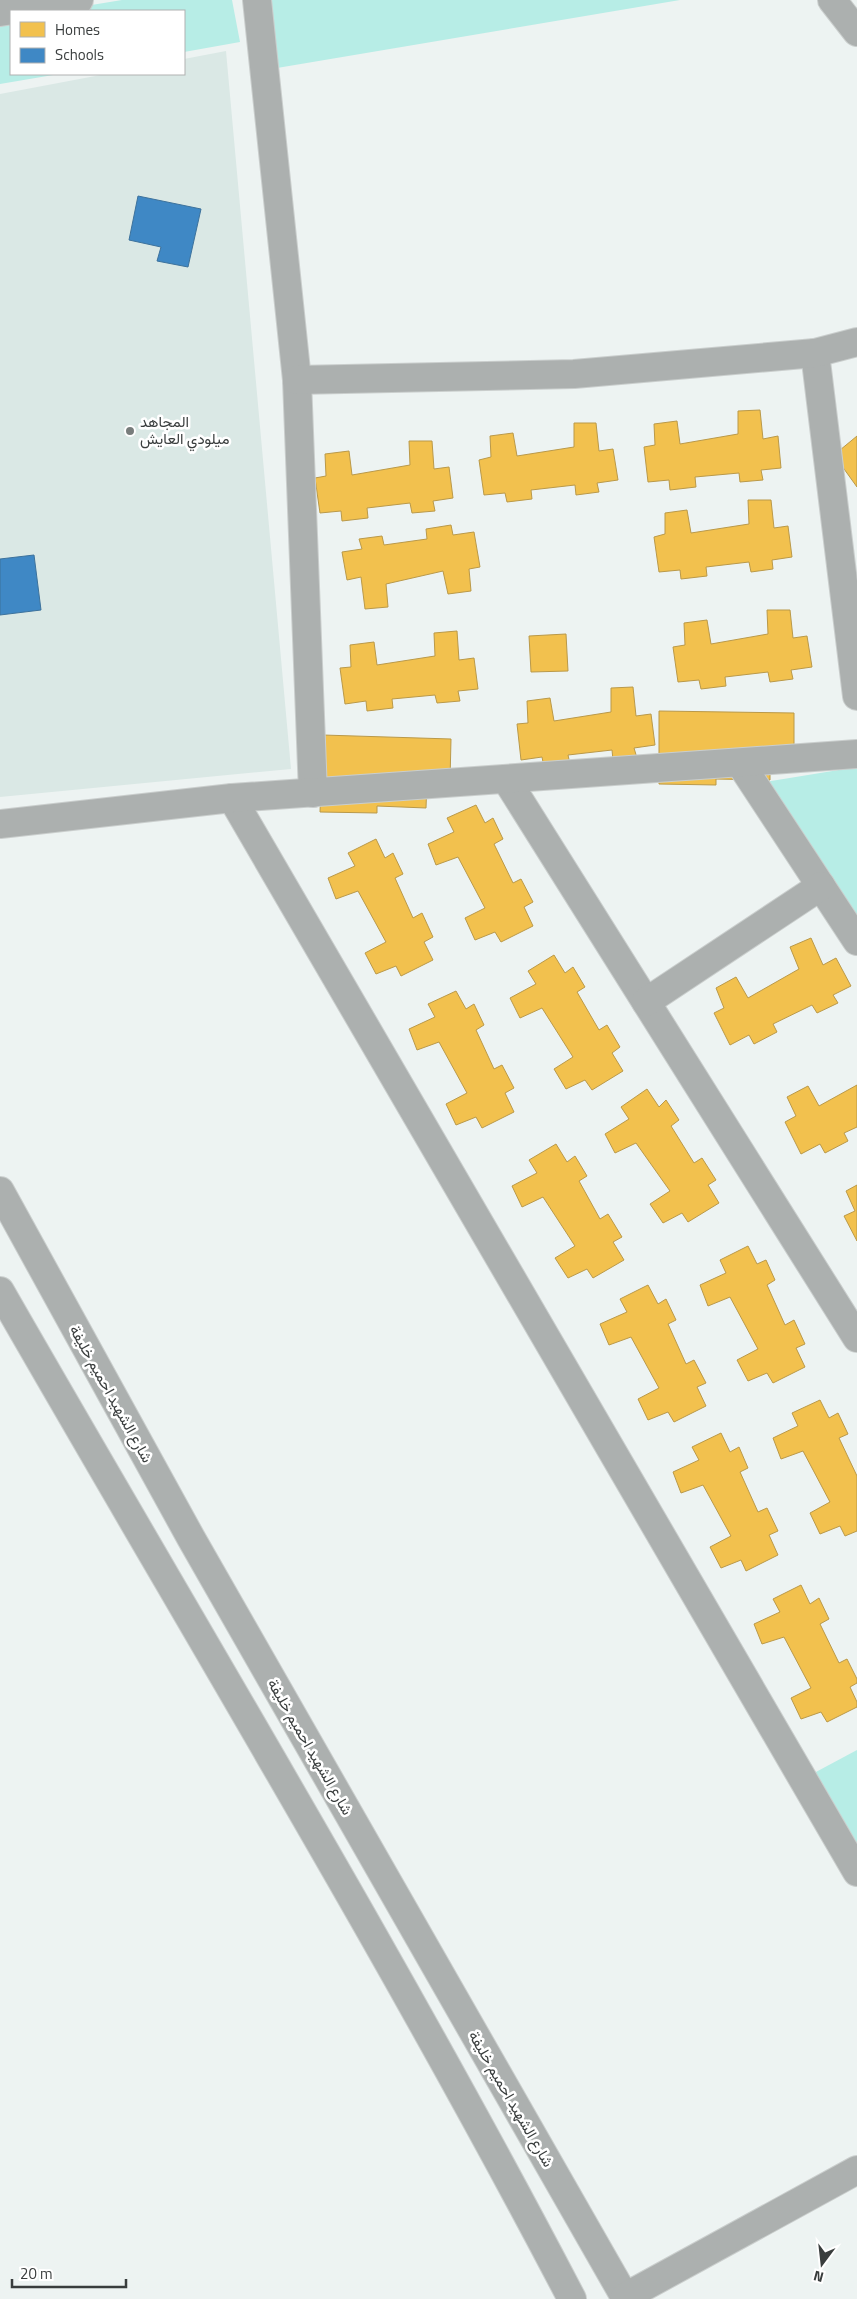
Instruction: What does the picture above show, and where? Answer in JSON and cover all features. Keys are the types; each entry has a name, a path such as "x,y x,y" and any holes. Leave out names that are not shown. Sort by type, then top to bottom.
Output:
{"street":[{"path":"13,10 79,0"},
{"path":"257,0 297,380 313,793"},
{"path":"832,0 857,32"},
{"path":"297,380 574,374 815,353 857,342"},
{"path":"815,353 857,696"},
{"path":"0,824 232,798 857,754"},
{"path":"740,762 857,941"},
{"path":"506,779 857,1338"},
{"path":"232,798 857,1872"},
{"path":"646,1002 821,886"},
{"name":"شارع الشهيد احميم خليفة","path":"0,1192 190,1538 626,2298"},
{"path":"0,1291 320,1844 520,2199 572,2299"},
{"path":"626,2298 857,2170"}],"shaded area":[{"path":"122,0 232,0 240,42 185,52 185,10 61,10"},
{"path":"265,0 680,0 277,68"},
{"path":"10,19 10,75 53,75 0,84 0,20"},
{"name":"المجاهد ميلودي العايش","path":"226,51 291,769 0,797 0,94 101,75 185,75 185,59"},
{"path":"857,767 857,922 765,782"},
{"path":"857,1750 857,1843 814,1773"}],"building: Homes":[{"path":"760,410 763,439 778,436 781,468 761,470 763,480 740,482 739,473 695,477 696,487 670,490 669,480 648,482 644,447 655,445 654,424 677,421 680,444 738,434 738,411"},
{"path":"574,423 596,423 599,451 613,449 618,480 597,483 599,492 576,495 575,485 531,490 532,499 507,502 505,493 484,495 479,460 491,457 490,436 513,433 517,456 574,447"},
{"path":"857,436 857,487 834,455"},
{"path":"409,441 432,441 434,469 449,467 453,498 433,501 435,511 412,513 410,503 367,508 368,518 342,521 341,511 320,513 315,478 326,476 325,454 349,451 352,475 410,465"},
{"path":"748,500 771,500 774,528 788,526 792,557 772,560 773,569 751,572 749,562 706,567 707,576 681,579 680,570 659,572 654,537 665,534 665,513 687,510 691,533 749,524"},
{"path":"451,525 453,535 474,532 480,567 469,569 471,591 448,594 443,571 386,584 388,607 365,609 361,577 347,580 342,552 362,549 359,539 382,536 384,545 427,539 426,529"},
{"path":"767,610 790,610 793,638 807,636 812,667 791,670 793,679 770,682 768,672 725,677 726,686 701,689 699,680 678,682 673,647 685,645 684,623 707,620 711,644 768,634"},
{"path":"457,631 459,660 474,658 478,689 458,691 460,701 437,703 435,695 392,699 393,708 367,711 366,701 345,704 340,668 351,667 350,645 374,642 377,665 435,656 434,633"},
{"path":"566,634 568,671 531,672 529,636"},
{"path":"633,687 636,716 651,714 655,745 634,748 637,758 613,760 612,750 568,755 570,764 544,767 542,757 521,760 517,724 528,723 527,701 550,698 554,721 611,712 611,688"},
{"path":"659,711 794,713 794,754 770,753 770,780 716,779 716,785 659,784"},
{"path":"323,735 451,739 450,781 427,780 426,808 377,806 377,813 320,812"},
{"path":"476,805 485,823 493,818 503,839 494,844 513,883 521,879 533,902 524,907 533,926 501,942 495,932 475,940 465,918 485,908 458,857 436,865 428,844 454,832 447,818"},
{"path":"376,839 385,858 393,853 403,874 395,878 413,918 422,913 433,937 424,942 433,960 401,976 396,966 376,974 365,953 386,942 358,891 336,899 328,878 355,866 348,853"},
{"path":"811,938 823,965 836,958 851,986 833,995 838,1003 817,1013 812,1005 773,1024 777,1032 754,1044 749,1035 730,1045 714,1013 724,1008 716,988 736,977 748,998 799,969 790,947"},
{"path":"554,955 565,973 573,967 585,987 577,992 599,1030 607,1025 620,1047 612,1053 623,1071 592,1090 585,1080 566,1089 554,1069 573,1057 542,1008 520,1018 510,998 536,984 528,971"},
{"path":"456,991 466,1009 474,1004 484,1025 476,1030 494,1069 502,1065 514,1088 505,1093 514,1112 482,1128 476,1117 456,1125 446,1104 467,1093 439,1042 417,1050 409,1029 435,1017 428,1004"},
{"path":"857,1085 857,1127 844,1133 848,1141 825,1153 820,1144 801,1154 785,1122 796,1116 787,1097 808,1086 819,1106"},
{"path":"647,1089 659,1107 666,1100 679,1120 671,1126 694,1163 702,1158 716,1180 708,1185 719,1203 688,1222 682,1213 663,1223 650,1204 670,1191 636,1143 615,1153 605,1134 629,1119 621,1107"},
{"path":"556,1144 567,1162 575,1156 587,1176 579,1181 600,1219 608,1214 622,1237 613,1242 624,1260 593,1278 587,1269 568,1278 555,1258 575,1246 543,1197 522,1207 512,1186 537,1173 529,1160"},
{"path":"857,1185 857,1241 844,1216 855,1211 846,1191"},
{"path":"748,1246 757,1264 766,1260 775,1280 767,1285 785,1325 794,1320 805,1344 796,1348 805,1367 773,1383 767,1373 748,1381 737,1360 758,1349 730,1297 708,1306 700,1285 726,1273 720,1260"},
{"path":"648,1285 658,1304 666,1299 676,1320 668,1324 686,1364 694,1360 706,1383 697,1387 706,1406 674,1422 668,1412 648,1420 638,1399 659,1388 631,1337 609,1345 600,1324 627,1312 620,1299"},
{"path":"820,1400 829,1418 838,1413 848,1434 839,1438 857,1476 857,1531 845,1536 840,1526 820,1534 810,1513 830,1502 803,1451 781,1459 773,1438 798,1426 792,1413"},
{"path":"721,1433 730,1452 739,1447 748,1468 740,1472 758,1512 767,1508 778,1531 769,1535 778,1555 746,1571 741,1560 721,1568 710,1547 731,1536 703,1485 681,1493 673,1472 699,1460 692,1447"},
{"path":"801,1585 810,1604 819,1598 829,1619 820,1624 839,1663 847,1659 857,1679 857,1683 850,1687 857,1702 857,1707 827,1722 821,1712 801,1719 791,1698 811,1688 784,1637 762,1644 754,1624 780,1612 773,1599"}],"building: Schools":[{"path":"138,196 201,209 188,267 157,261 161,247 129,240"},
{"path":"34,555 41,610 0,615 0,559"}],"place":[{"name":"المجاهد ميلودي العايش","path":"130,431"}]}
